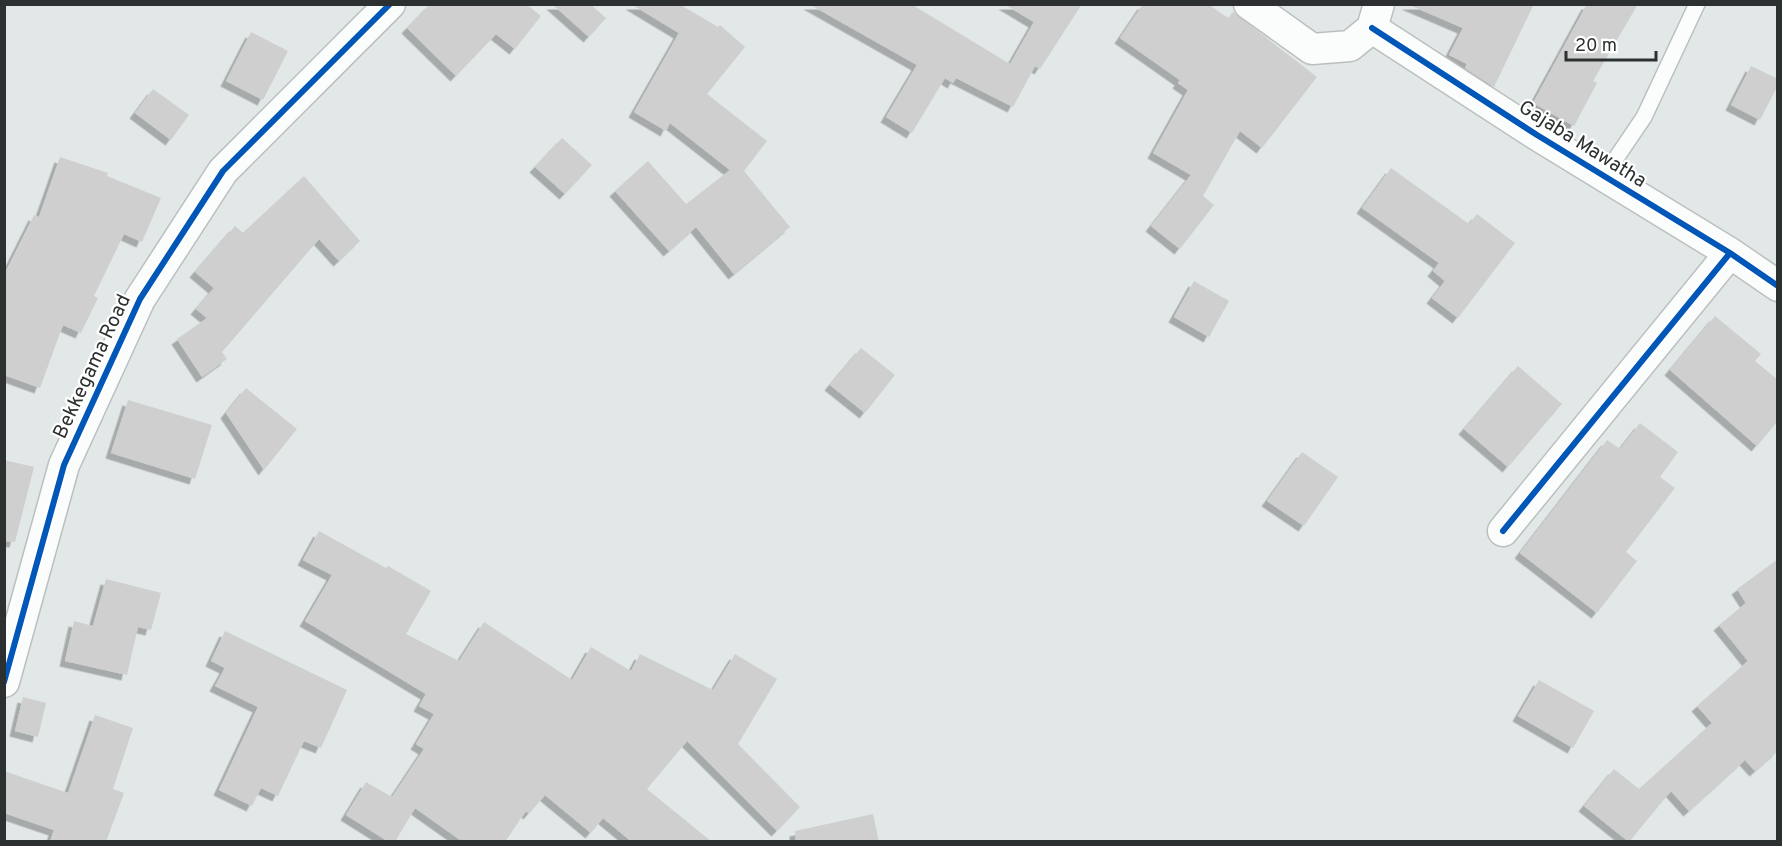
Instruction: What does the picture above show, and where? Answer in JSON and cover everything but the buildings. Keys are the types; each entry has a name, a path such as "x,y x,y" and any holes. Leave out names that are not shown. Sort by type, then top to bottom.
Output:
{"street":[{"name":"Bekkegama Road","path":"4,682 64,465 140,299 223,171 390,4"},
{"name":"Gajaba Mawatha","path":"1249,4 1312,49 1350,46 1376,16 1604,176 1730,253 1778,286"},
{"path":"1503,531 1730,253"}],"lane":[{"path":"1604,176 1644,117 1697,4"}],"cycle path":[{"path":"4,682 64,465 140,299 223,171 390,4"},
{"path":"1372,28 1537,135 1730,253 1778,286"},
{"path":"1503,531 1730,253"}]}
